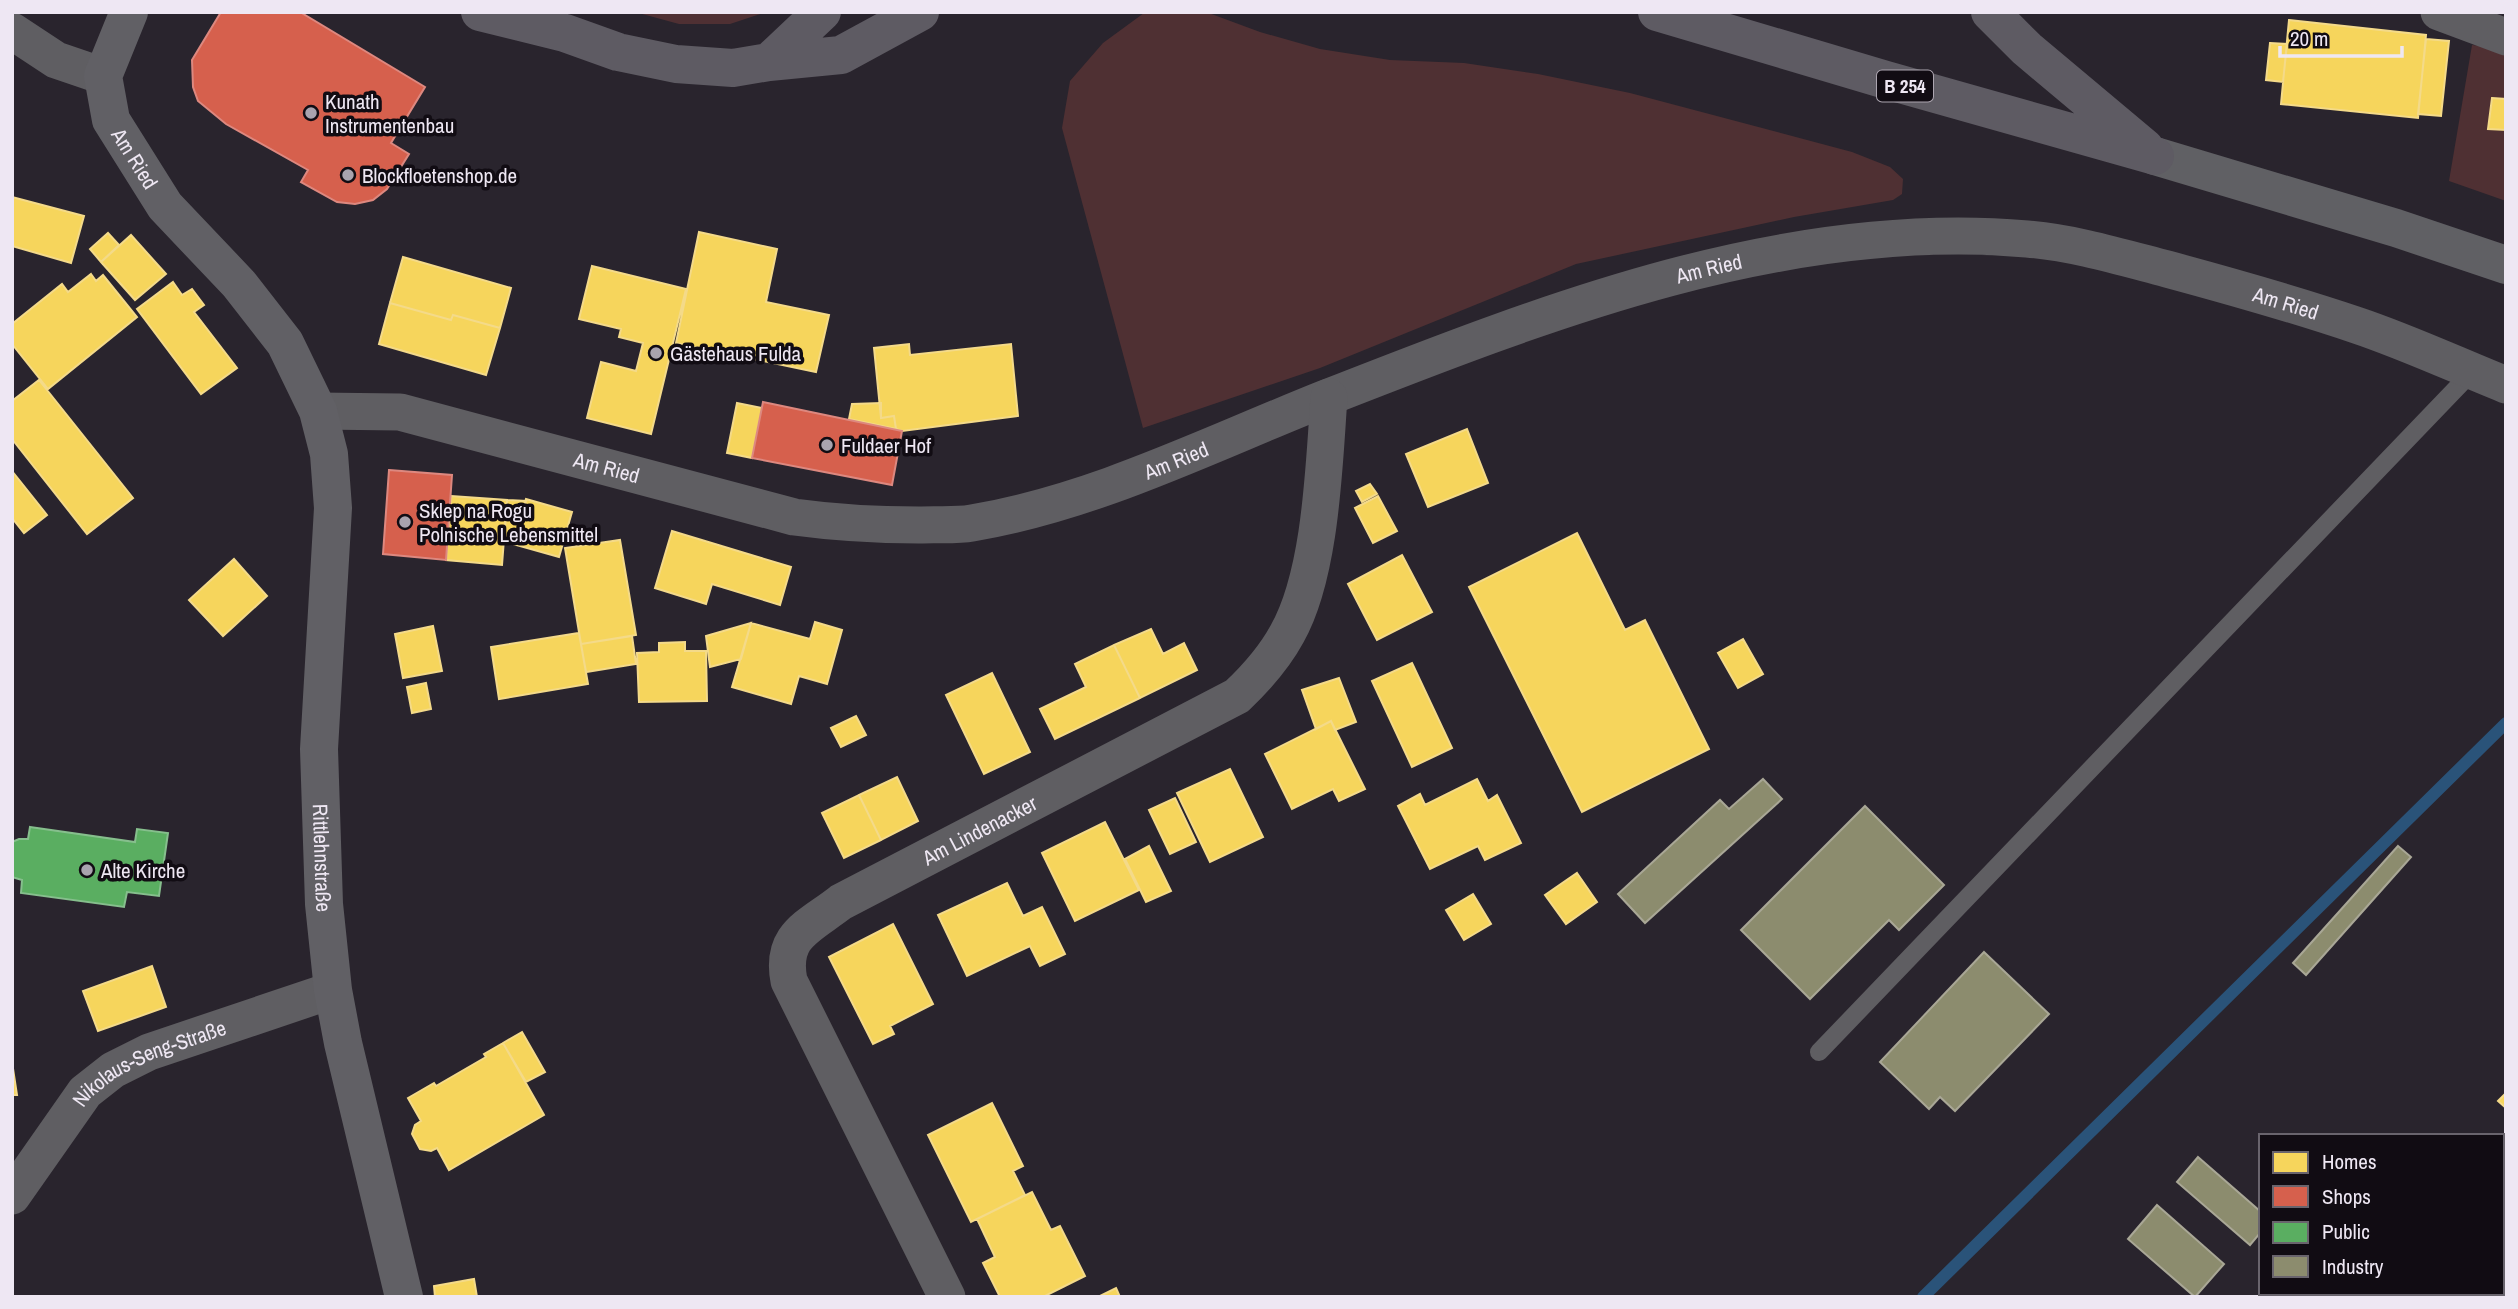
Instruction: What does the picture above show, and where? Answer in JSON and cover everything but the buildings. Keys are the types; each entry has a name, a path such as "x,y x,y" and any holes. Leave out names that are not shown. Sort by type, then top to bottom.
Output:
{"highway":[{"path":"480,12 554,23 618,52 676,64 733,68 841,55 919,12"},
{"path":"769,62 822,12"},
{"name":"B 254","path":"1657,12 2155,156"},
{"path":"1990,12 2027,49 2155,156"}],"main road":[{"name":"B 254","path":"2155,156 2396,228 2506,265"}],"street":[{"path":"12,31 56,60 103,76 129,12"},
{"path":"2438,12 2506,37"},
{"name":"Am Ried","path":"103,76 111,120 165,205 239,284 285,343 318,411 400,412 794,517 853,525 969,524 1089,495 1329,397 1594,299 1797,249 1889,238 1969,236 2032,239 2101,251 2358,326 2506,385"},
{"name":"Am Lindenacker","path":"947,1297 789,981 786,957 790,944 841,902 1237,696 1266,667 1289,632 1303,594 1318,515 1329,397"},
{"name":"Rittlehnstraße","path":"318,411 329,454 333,508 319,762 324,904 333,990 358,1109 404,1297"},
{"name":"Nikolaus-Seng-Straße","path":"16,1182 85,1092 113,1070 149,1052 333,990"}],"lane":[{"path":"1819,1052 2472,372"}],"shaded area":[{"path":"635,12 766,12 730,24 679,24"},
{"path":"1206,12 1260,32 1320,49 1390,60 1464,63 1538,74 1630,93 1852,152 1890,167 1903,179 1902,194 1893,200 1794,217 1576,264 1320,368 1143,428 1062,128 1070,81 1103,43 1144,13"},
{"path":"2472,45 2506,49 2506,201 2449,181"}],"waterway":[{"path":"1923,1297 2506,723"}],"place":[{"name":"Kunath Instrumentenbau","path":"311,113"},
{"name":"Blockfloetenshop.de","path":"348,175"},
{"name":"Gästehaus Fulda","path":"656,353"},
{"name":"Fuldaer Hof","path":"827,445"},
{"name":"Sklep na Rogu Polnische Lebensmittel","path":"405,522"},
{"name":"Alte Kirche","path":"87,870"}]}
